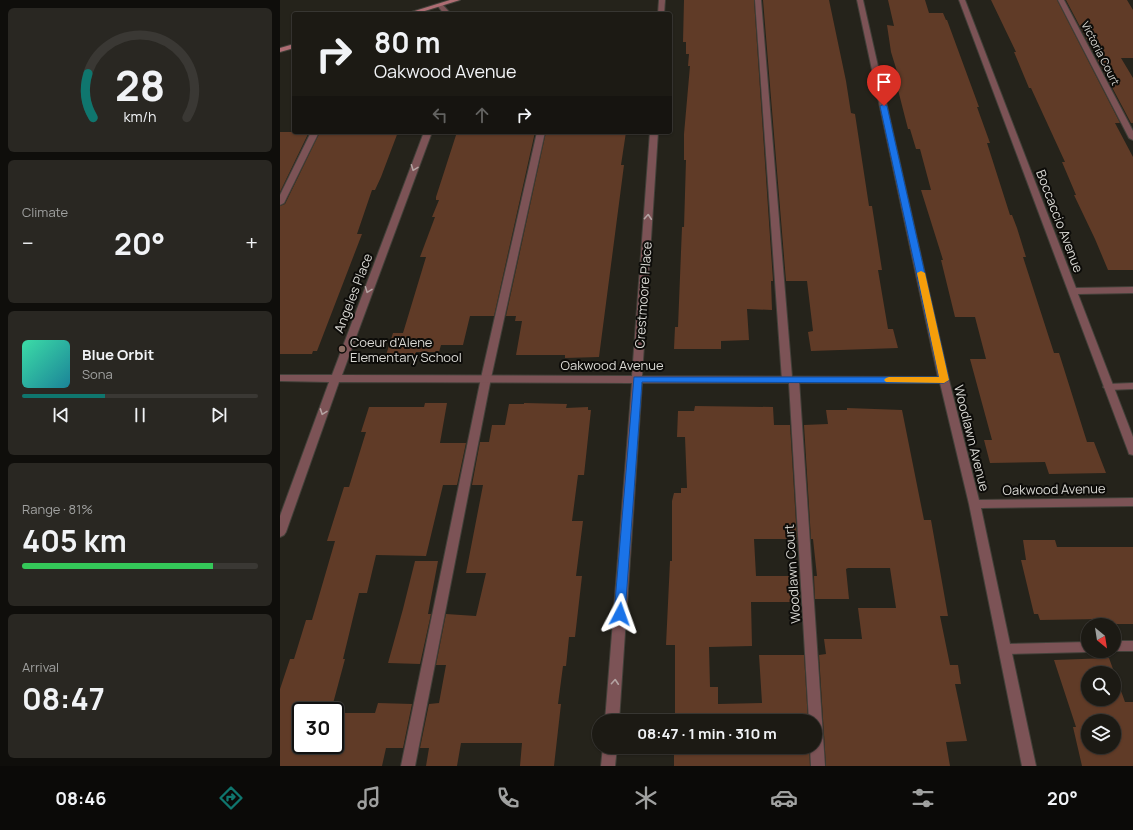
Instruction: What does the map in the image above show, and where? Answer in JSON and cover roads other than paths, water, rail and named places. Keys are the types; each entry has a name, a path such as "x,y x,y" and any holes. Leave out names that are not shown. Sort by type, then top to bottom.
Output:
{"street":[{"path":"415,12 457,0"},
{"path":"661,12 662,0"},
{"name":"Woodlawn Court","path":"758,0 791,380 818,766"},
{"name":"Woodlawn Avenue","path":"860,0 944,380 975,504 1029,766"},
{"name":"Boccaccio Avenue","path":"962,0 1133,451"},
{"name":"Victoria Court","path":"1061,0 1133,138"},
{"path":"440,5 446,12"},
{"path":"280,50 292,47"},
{"path":"280,203 314,134"},
{"name":"Angeles Place","path":"280,532 335,378 427,134"},
{"path":"408,766 486,378 541,134"},
{"name":"Crestmoore Place","path":"613,714 638,379 654,134"},
{"path":"1072,291 1133,290"},
{"name":"Oakwood Avenue","path":"280,378 944,380"},
{"path":"1108,387 1133,386"},
{"name":"Oakwood Avenue","path":"975,504 1133,502"},
{"path":"1121,646 1133,646"},
{"path":"1005,649 1081,647"},
{"path":"608,766 609,754"}],"place":[{"name":"Coeur d'Alene Elementary School","path":"342,349"}]}
